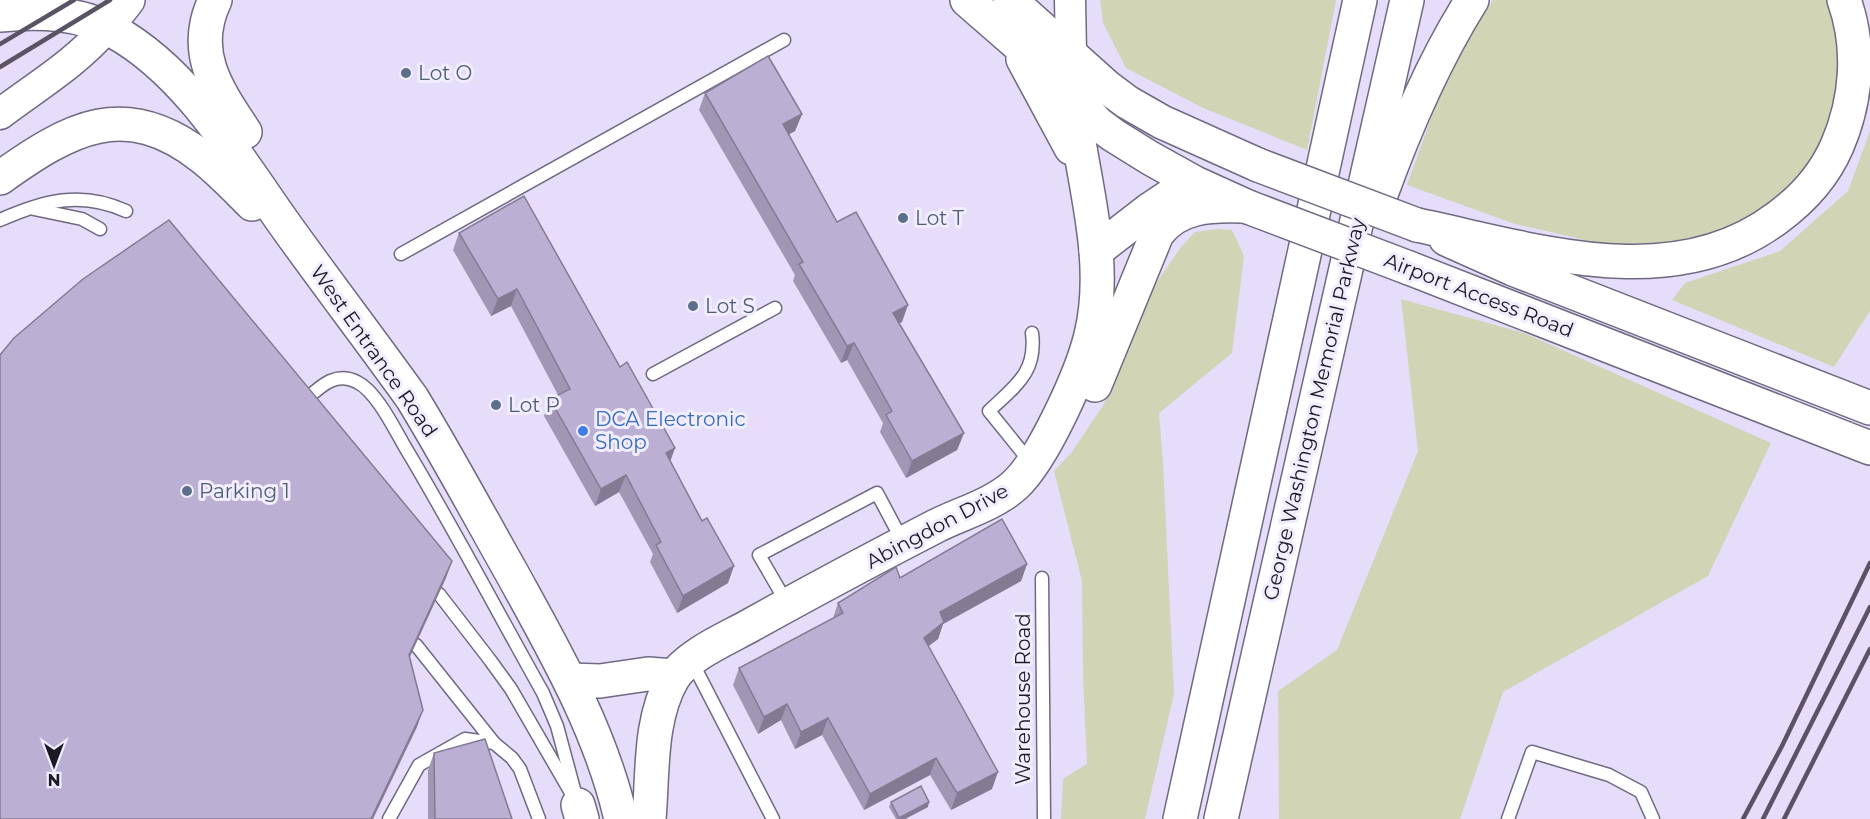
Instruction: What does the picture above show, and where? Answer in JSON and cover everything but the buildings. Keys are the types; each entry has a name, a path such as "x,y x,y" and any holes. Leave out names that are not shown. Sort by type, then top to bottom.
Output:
{"main road":[{"path":"106,28 128,0"},
{"path":"215,0 209,16 206,37 212,79 219,94 249,138 308,257"},
{"name":"Airport Access Road","path":"968,0 1072,93 1097,123 1149,158 1195,183 1248,207 1870,448"},
{"name":"Airport Access Road","path":"1010,0 1107,87 1127,102 1162,122 1258,165 1417,225 1513,270 1870,408"},
{"name":"George Washington Memorial Parkway","path":"1180,819 1360,0"},
{"name":"George Washington Memorial Parkway","path":"1221,819 1407,0"},
{"path":"1335,316 1421,93 1437,59 1472,0"},
{"path":"1417,225 1547,252 1607,262 1636,263 1670,261 1704,253 1736,242 1764,228 1812,188 1831,159 1844,129 1852,100 1854,44 1844,0"},
{"name":"West Entrance Road","path":"0,15 75,16 106,28 144,51 203,111 412,398 570,680 605,762 621,819"},
{"path":"1012,38 1083,171"},
{"name":"Abingdon Drive","path":"683,668 788,605 903,543 1006,492 1024,476 1078,374 1090,338 1097,300 1096,251 1072,93 1071,53"},
{"path":"0,178 39,152 78,132 96,126 113,124 149,128 166,134 204,158 308,257"},
{"path":"1096,251 1179,190 1195,183 1258,165"},
{"path":"1038,453 1079,409 1096,385 1157,234 1163,225 1180,214 1199,208 1248,207"},
{"path":"570,680 600,681 683,668"},
{"path":"649,819 655,736 666,692 683,668"}],"street":[{"name":"Abingdon Drive","path":"1070,0 1071,53"},
{"path":"0,114 73,62 106,28"}],"lane":[{"path":"401,254 784,40"},
{"path":"0,220 30,208 79,198 103,201 126,211"},
{"path":"30,208 82,219 100,229"},
{"path":"654,374 775,308"},
{"path":"1032,333 1032,358 1027,371 1022,380 989,411 1038,453"},
{"path":"302,403 325,383 332,379 344,378 356,381 366,388 375,400 419,470 543,693 557,726 580,812"},
{"path":"788,605 759,555 877,493 903,543"},
{"name":"Warehouse Road","path":"1042,578 1044,819"},
{"path":"439,594 511,689 580,812"},
{"path":"416,645 494,743 512,758 520,769 539,819"},
{"path":"683,668 773,819"},
{"path":"389,819 419,765 465,739 494,743"},
{"path":"1509,819 1532,752 1609,775 1641,792 1653,819"}],"green space":[{"path":"1100,0 1336,0 1307,150 1203,108 1126,68 1103,23"},
{"path":"1493,0 1828,0 1844,75 1816,155 1763,211 1694,241 1607,245 1515,224 1407,185 1449,69"},
{"path":"1870,131 1870,311 1834,367 1672,300 1685,283 1780,251 1848,191"},
{"path":"1217,229 1232,230 1244,256 1232,353 1159,413 1174,694 1145,819 1061,819 1063,779 1087,764 1082,581 1054,471 1072,452 1104,404 1144,301 1181,247 1195,232"},
{"path":"1401,299 1524,333 1771,443 1708,576 1503,692 1460,819 1279,819 1278,691 1337,650 1418,451"}],"railway":[{"path":"0,44 74,0"},
{"path":"0,67 110,0"},
{"path":"1743,819 1782,746 1870,563"},
{"path":"1763,819 1870,607"},
{"path":"1784,819 1870,649"}],"place":[{"name":"Lot O","path":"406,73"},
{"name":"Lot T","path":"903,218"},
{"name":"Lot S","path":"693,306"},
{"name":"Lot P","path":"496,405"},
{"name":"DCA Electronic Shop","path":"583,431"},
{"name":"Parking 1","path":"187,491"}]}
